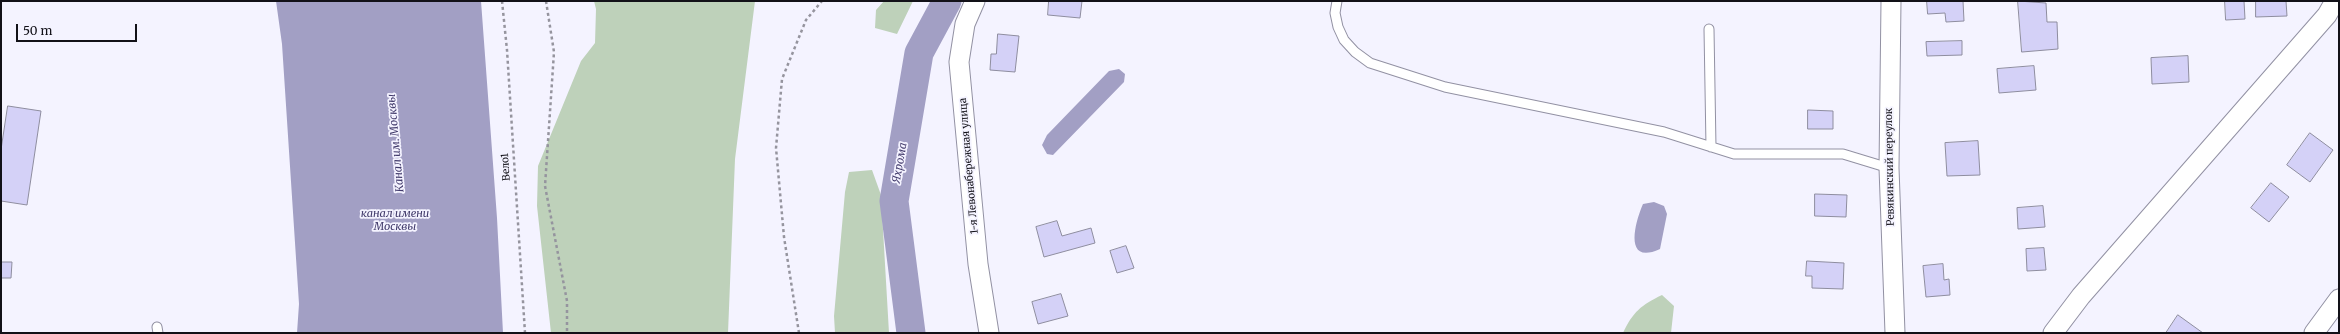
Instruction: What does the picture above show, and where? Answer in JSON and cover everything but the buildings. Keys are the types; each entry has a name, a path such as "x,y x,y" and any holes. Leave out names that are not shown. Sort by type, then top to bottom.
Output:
{"street":[{"name":"1-я Левонабережная улица","path":"975,1 965,24 959,62 978,264 989,333"},
{"name":"Ревякинский переулок","path":"1891,1 1889,168 1896,333"},
{"path":"2053,333 2081,296 2327,15 2335,1"},
{"path":"2314,333 2339,299"}],"lane":[{"path":"1337,1 1335,13 1344,40 1370,63 1445,87 1664,132 1734,154 1843,154 1889,168"},
{"path":"1709,30 1711,147"}],"path":[{"name":"Вело1","path":"502,1 507,50 525,333"},
{"path":"546,1 554,52 545,186 567,301 567,333"},
{"path":"798,333 784,237 776,148 782,79 806,20 822,1"}],"green space":[{"path":"594,1 755,1 735,159 728,333 551,333 537,206 538,166 581,61 595,43 596,9"},
{"path":"884,1 913,1 897,34 875,28 876,10"},
{"path":"872,170 881,195 889,333 835,333 834,316 845,192 849,172"},
{"path":"1662,295 1674,306 1671,333 1623,333 1630,320 1638,310 1648,302"}],"water":[{"name":"канал имени Москвы","path":"276,1 481,1 497,218 503,333 297,333 299,304 282,44"},
{"path":"1119,69 1125,74 1124,82 1053,155 1047,154 1042,145 1047,135 1109,71"},
{"path":"1654,202 1664,206 1667,214 1660,249 1648,253 1641,252 1636,247 1635,240 1637,221 1643,204"}],"waterway":[{"name":"Яхрома","path":"911,333 894,201 919,53 947,1"}],"water label":[{"name":"Канал им. Москвы","path":"396,143"}]}
